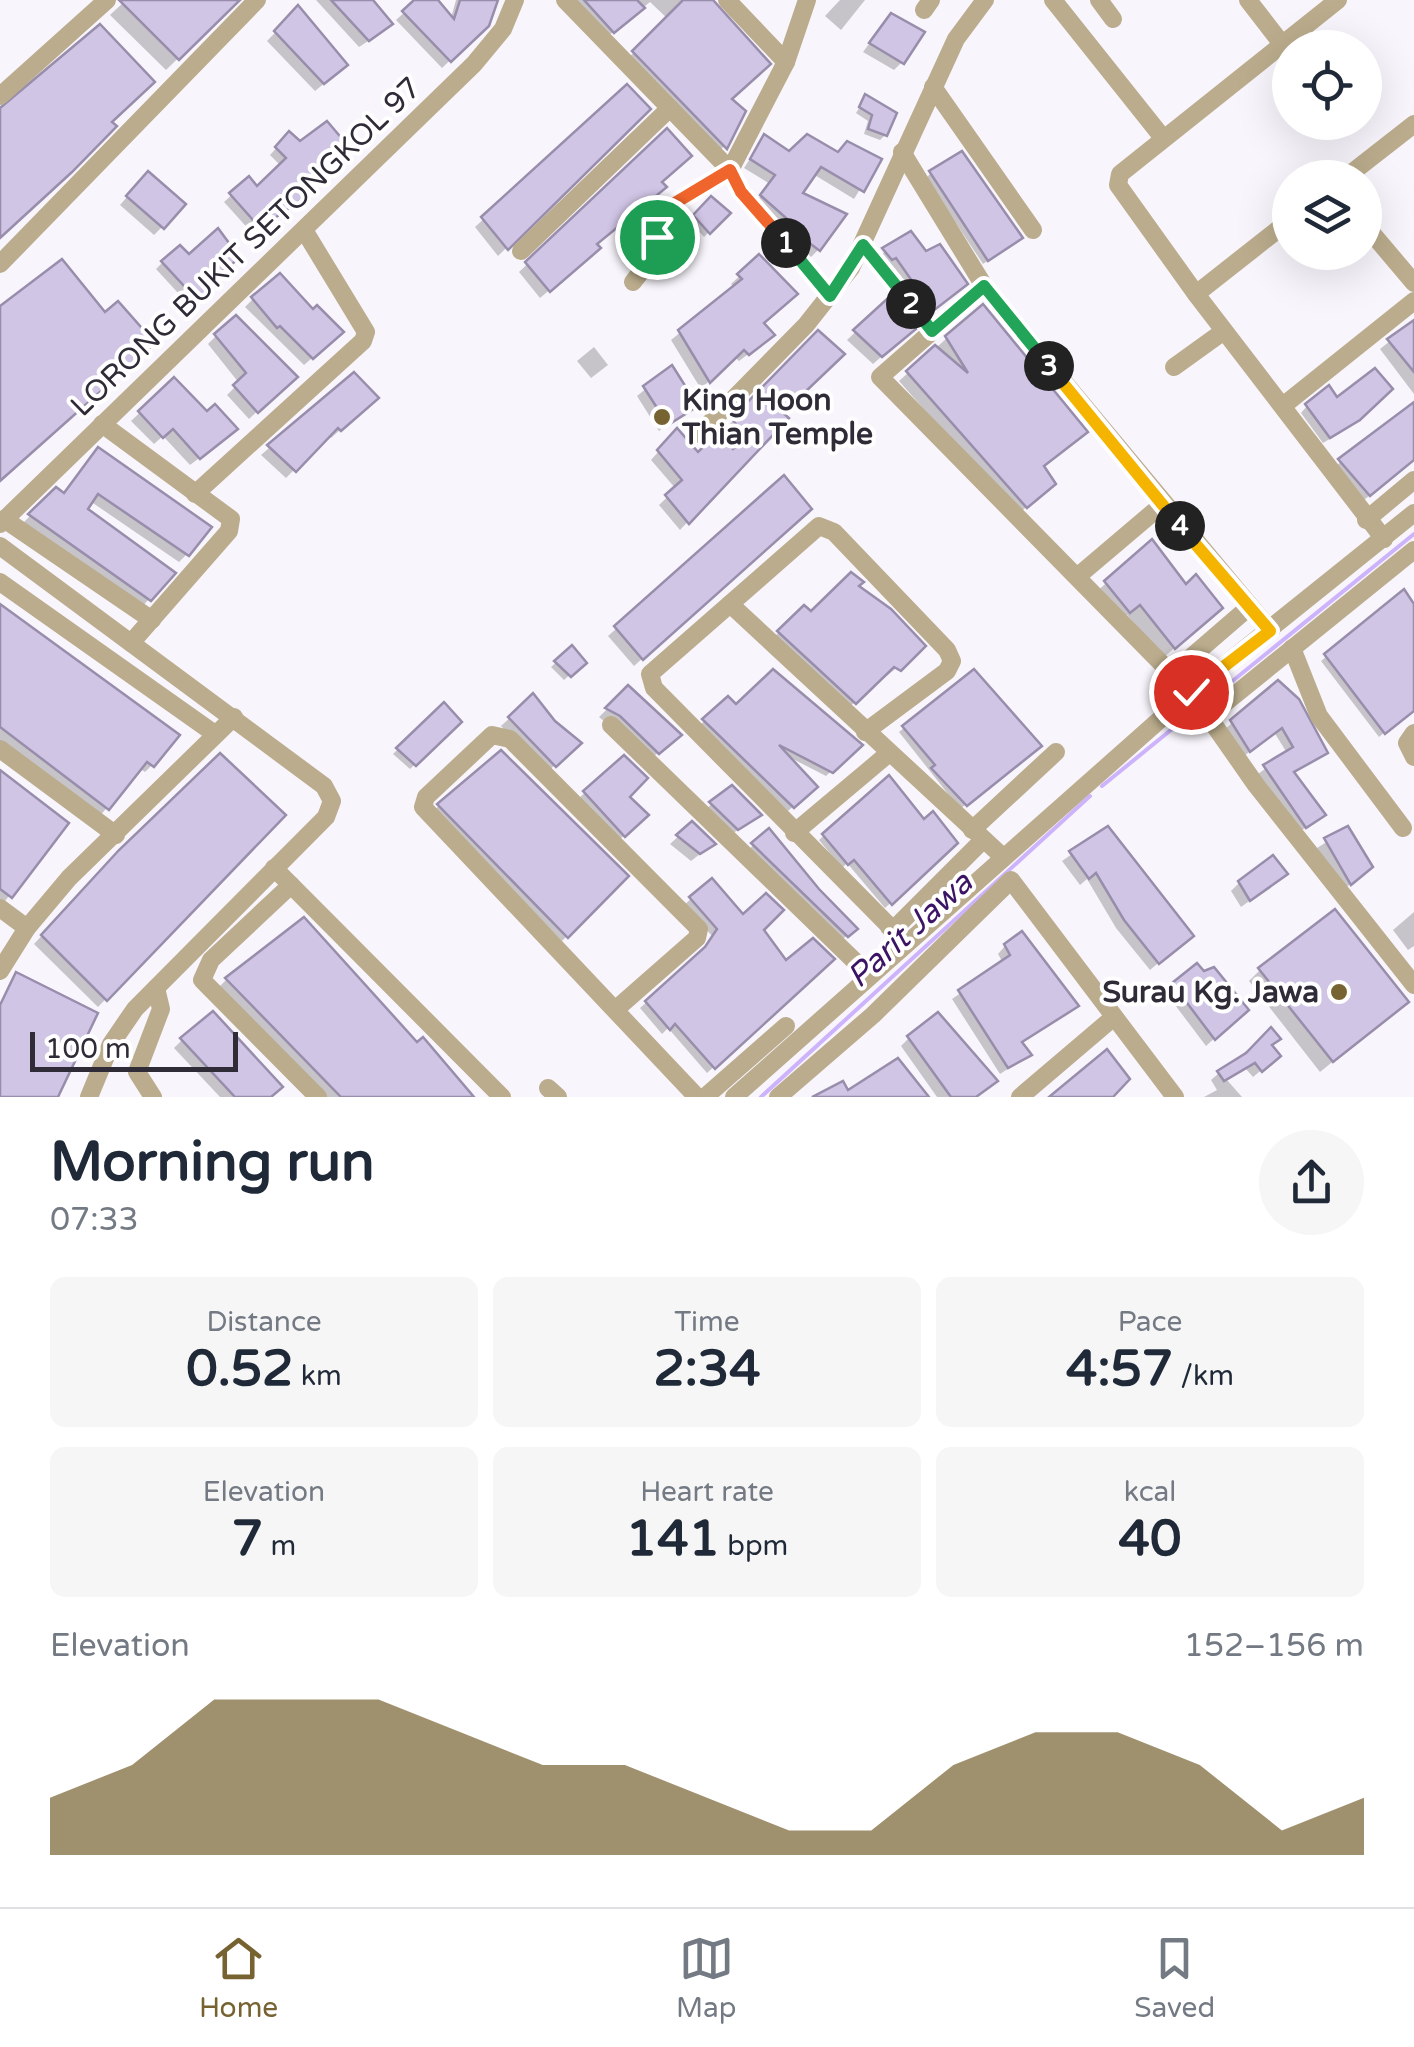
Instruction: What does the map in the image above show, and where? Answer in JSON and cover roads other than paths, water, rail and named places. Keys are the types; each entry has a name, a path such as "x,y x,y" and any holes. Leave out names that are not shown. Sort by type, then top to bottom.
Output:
{"street":[{"path":"0,96 107,0"},
{"path":"0,264 257,0"},
{"name":"LORONG BUKIT SETONGKOL 97","path":"2,522 474,64 503,28 515,0"},
{"path":"566,0 730,170 741,192 830,296"},
{"path":"727,0 786,62"},
{"path":"632,282 659,249 650,218 730,170 786,62 807,0"},
{"path":"699,434 830,296 863,245 956,39 985,0"},
{"path":"1053,0 1162,138"},
{"path":"1099,0 1114,19"},
{"path":"1248,0 1272,31"},
{"path":"1300,30 1338,0"},
{"path":"1272,52 1162,138 1118,179 1196,294 1384,539"},
{"path":"933,87 1033,230"},
{"path":"521,251 670,108"},
{"path":"1368,160 1414,124"},
{"path":"902,152 984,286 1270,631"},
{"path":"195,494 363,341 363,322 304,230"},
{"path":"1196,294 1272,234"},
{"path":"1382,244 1414,282"},
{"path":"863,245 932,331"},
{"path":"984,286 880,377 1164,666 1175,671 1248,608"},
{"path":"1284,405 1414,301"},
{"path":"1174,367 1224,331"},
{"path":"102,424 230,519 231,524 131,643"},
{"path":"1366,520 1414,480"},
{"path":"1078,576 1162,504"},
{"path":"734,1097 854,996 869,975 1191,692 1414,513"},
{"path":"2,522 152,620"},
{"path":"866,732 946,671 952,661 947,650 834,532 819,526 650,674 649,680 794,833 906,943"},
{"path":"0,546 234,717 324,786 332,800 326,817 156,988 118,1032 89,1097"},
{"path":"1210,715 1292,648 1410,561"},
{"path":"0,582 214,734"},
{"path":"730,604 1003,858"},
{"path":"1292,648 1319,716 1403,828"},
{"path":"1191,692 1256,785 1414,985"},
{"path":"0,970 26,928 68,878 234,717"},
{"path":"611,725 869,975"},
{"path":"615,1010 699,934 503,734 492,735 423,802 430,818 615,1010 701,1097 786,1026"},
{"path":"0,750 116,834"},
{"path":"889,926 898,925 1056,752"},
{"path":"794,833 888,754"},
{"path":"274,868 502,1097"},
{"path":"778,1097 874,1015 1010,880 1175,1097"},
{"path":"291,885 211,960 202,980 305,1093"},
{"path":"0,908 26,928"},
{"path":"153,1097 137,1072 161,1009 156,988"},
{"path":"854,996 874,1015"},
{"path":"1020,1097 1114,1017"}],"waterway":[{"name":"Parit Jawa","path":"1209,700 1414,534"},
{"name":"Parit Jawa","path":"1102,786 1193,712"},
{"name":"Parit Jawa","path":"761,1097 1090,796"}],"place":[{"name":"King Hoon Thian Temple","path":"662,417"},
{"name":"Surau Kg. Jawa","path":"1339,992"}]}
